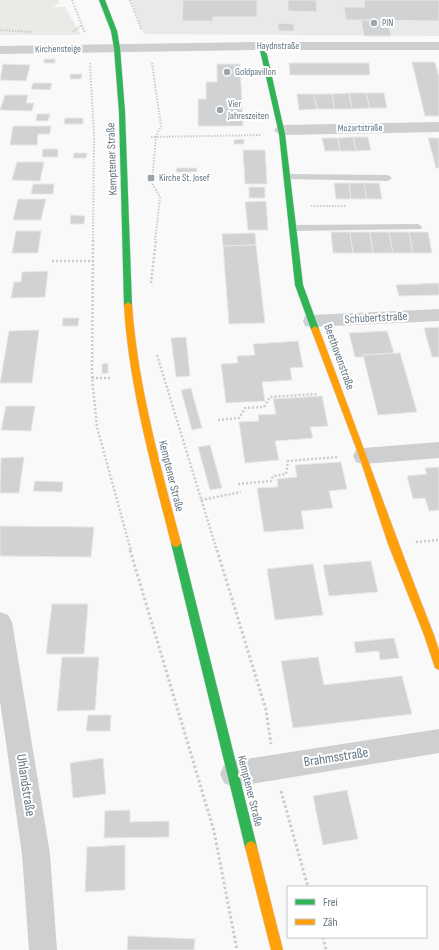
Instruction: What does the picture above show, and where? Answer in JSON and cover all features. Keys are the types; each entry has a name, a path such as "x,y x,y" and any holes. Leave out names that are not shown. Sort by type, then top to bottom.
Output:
{"main road":[{"name":"Kemptener Straße","path":"102,0 114,31 117,48 123,128 129,328 141,404 277,950"},
{"name":"Beethovenstraße","path":"262,46 282,132 299,285 439,665"}],"street":[{"name":"Haydnstraße","path":"117,48 439,46"},
{"name":"Kirchensteige","path":"0,50 117,48"},
{"name":"Mozartstraße","path":"282,132 439,127"},
{"name":"Schubertstraße","path":"312,321 439,315"},
{"path":"363,456 439,450"},
{"name":"Uhlandstraße","path":"0,622 36,854 44,950"},
{"name":"Brahmsstraße","path":"234,774 439,741"}],"lane":[{"path":"287,177 388,178"},
{"path":"293,228 418,227"}],"path":[{"path":"130,0 152,61 161,126 156,136 152,183 160,197 150,288"},
{"path":"151,137 282,132"},
{"path":"290,206 347,206"},
{"path":"52,261 93,261"},
{"path":"156,353 266,710 274,767 308,886"},
{"path":"92,378 110,378"},
{"path":"218,420 239,418 245,408 264,407 270,397 339,393"},
{"path":"238,484 270,481 273,476 286,474 288,461 363,456"},
{"path":"201,500 241,492"},
{"path":"323,938 326,950"}],"shaded area":[{"path":"0,0 58,0 60,3 52,7 65,7 81,35 0,35"},
{"path":"131,0 439,0 439,36 144,34"}],"building":[{"path":"183,0 257,0 257,17 213,17 213,21 182,21"},
{"path":"288,0 316,0 317,12 288,11"},
{"path":"364,0 439,0 439,21 346,20 344,7 365,7"},
{"path":"361,20 388,20 391,36 364,36"},
{"path":"278,23 294,24 294,31 278,31"},
{"path":"44,59 55,59 55,63 44,63"},
{"path":"412,62 435,62 439,77 439,116 425,116"},
{"path":"289,63 369,63 370,75 290,75"},
{"path":"3,64 30,65 26,81 0,80"},
{"path":"217,64 240,64 243,126 198,126 198,99 206,99 206,82 217,82"},
{"path":"70,74 82,74 81,79 70,79"},
{"path":"33,83 52,83 50,90 31,89"},
{"path":"349,93 366,93 370,108 352,109"},
{"path":"349,93 352,109 334,109 332,94"},
{"path":"366,93 384,93 387,108 370,108"},
{"path":"297,94 314,94 317,109 299,110"},
{"path":"314,94 332,94 334,109 317,109"},
{"path":"5,95 28,95 26,103 34,103 32,111 0,110"},
{"path":"37,114 50,114 48,121 36,121"},
{"path":"65,118 83,118 83,124 64,124"},
{"path":"13,126 51,126 50,134 38,134 37,145 10,145"},
{"path":"353,137 368,137 371,150 356,151"},
{"path":"353,137 356,151 340,151 338,138"},
{"path":"322,138 338,138 340,151 325,151"},
{"path":"428,138 439,138 439,168 436,168"},
{"path":"244,139 244,144 234,144 234,140"},
{"path":"43,149 58,149 58,157 42,157"},
{"path":"243,150 265,150 267,184 245,184"},
{"path":"74,153 87,153 86,158 73,158"},
{"path":"17,162 44,162 40,181 12,180"},
{"path":"177,168 197,168 197,172 176,172"},
{"path":"334,183 349,183 351,199 336,199"},
{"path":"349,183 364,183 367,199 351,199"},
{"path":"364,183 379,183 382,199 367,199"},
{"path":"33,184 54,184 53,194 31,194"},
{"path":"249,187 265,187 265,198 249,198"},
{"path":"18,199 46,199 41,220 13,220"},
{"path":"266,201 268,230 248,230 245,202"},
{"path":"71,215 85,216 84,224 70,224"},
{"path":"16,231 41,231 38,253 12,253"},
{"path":"331,232 350,232 353,253 333,253"},
{"path":"350,232 370,232 373,253 353,253"},
{"path":"370,232 389,232 393,253 373,253"},
{"path":"389,232 409,232 413,253 393,253"},
{"path":"409,232 428,232 432,253 413,253"},
{"path":"255,233 256,245 223,246 222,234"},
{"path":"256,245 265,323 229,324 223,246"},
{"path":"48,271 45,297 11,298 14,282 21,282 22,272"},
{"path":"439,283 439,295 399,296 396,285"},
{"path":"63,318 79,318 78,326 62,326"},
{"path":"439,327 439,357 432,357 424,328"},
{"path":"39,330 32,383 0,383 9,331"},
{"path":"387,331 394,353 355,357 349,333"},
{"path":"186,337 190,376 176,377 171,338"},
{"path":"298,341 303,367 290,368 292,380 262,382 265,401 226,403 221,364 238,363 237,356 255,355 253,344"},
{"path":"400,353 417,412 378,415 363,355"},
{"path":"108,363 108,373 102,374 102,364"},
{"path":"191,388 202,428 192,430 181,390"},
{"path":"322,396 328,426 310,427 313,438 275,441 279,460 245,463 239,422 259,421 258,415 276,414 273,399"},
{"path":"6,406 35,406 31,431 1,430"},
{"path":"210,445 222,488 210,490 198,447"},
{"path":"24,457 19,493 0,493 1,458"},
{"path":"341,462 347,489 329,491 333,508 301,511 304,529 264,532 257,488 278,487 277,479 297,477 295,465"},
{"path":"439,467 439,510 429,511 425,498 413,499 407,476 427,474 425,468"},
{"path":"35,481 63,482 62,492 33,491"},
{"path":"0,526 94,527 91,557 0,556"},
{"path":"371,561 378,592 329,596 323,565"},
{"path":"313,564 323,615 275,620 267,569"},
{"path":"52,604 88,604 84,654 46,654"},
{"path":"394,638 399,658 380,660 379,651 356,653 354,642"},
{"path":"62,657 99,657 95,710 57,711"},
{"path":"318,657 324,685 402,676 412,714 293,728 281,661"},
{"path":"88,715 111,715 110,731 86,731"},
{"path":"103,758 106,794 73,798 70,763"},
{"path":"347,790 358,839 323,845 313,796"},
{"path":"130,810 130,822 169,821 169,837 104,838 105,811"},
{"path":"125,845 125,890 85,892 87,847"},
{"path":"128,936 195,939 194,950 127,950"}],"traffic: fast":[{"path":"102,0 114,31 117,48 122,112 128,305"},
{"path":"262,46 282,134 299,285 315,329"},
{"path":"176,543 251,847"}],"traffic: slow":[{"path":"128,305 130,335 139,395 176,543"},
{"path":"315,329 363,456 393,544 429,635 439,665"},
{"path":"251,847 277,950"}],"place":[{"name":"PIN","path":"374,23"},
{"name":"Goldpavillon","path":"227,72"},
{"name":"Vier Jahreszeiten","path":"220,110"},
{"name":"Kirche St. Josef","path":"151,178"}]}
